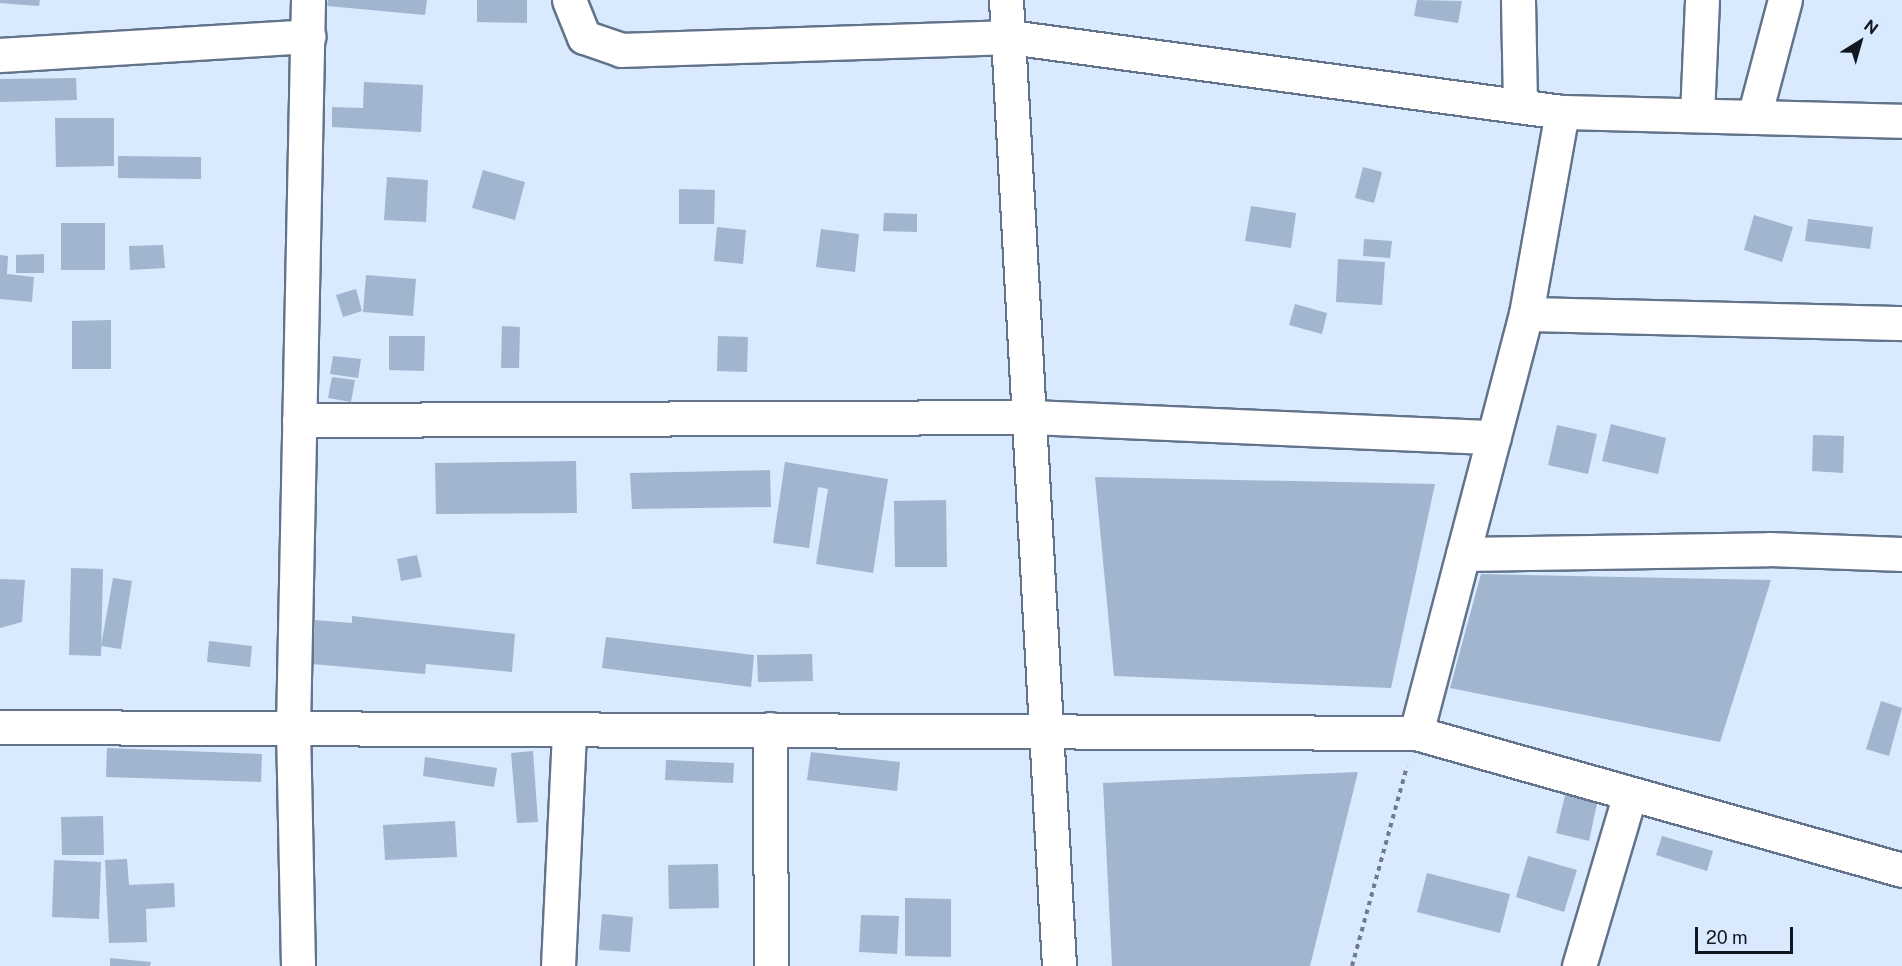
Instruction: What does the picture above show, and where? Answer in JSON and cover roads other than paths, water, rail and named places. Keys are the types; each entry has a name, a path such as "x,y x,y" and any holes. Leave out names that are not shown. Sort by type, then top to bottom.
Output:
{"street":[{"path":"298,966 293,728 308,0"},
{"path":"568,0 584,37 621,50 1010,37 1562,112 1902,121"},
{"path":"1006,0 1010,37 1049,731 1059,966"},
{"path":"1518,0 1520,106"},
{"path":"1697,115 1702,0"},
{"path":"1754,117 1785,0"},
{"path":"0,55 308,36"},
{"path":"1416,734 1526,314 1562,112"},
{"path":"1526,314 1902,323"},
{"path":"299,420 1031,417 1494,437"},
{"path":"1463,554 1769,549 1902,554"},
{"path":"0,727 770,729 1416,734 1902,870"},
{"path":"558,966 569,729"},
{"path":"770,729 771,966"},
{"path":"1580,966 1630,794"}]}
